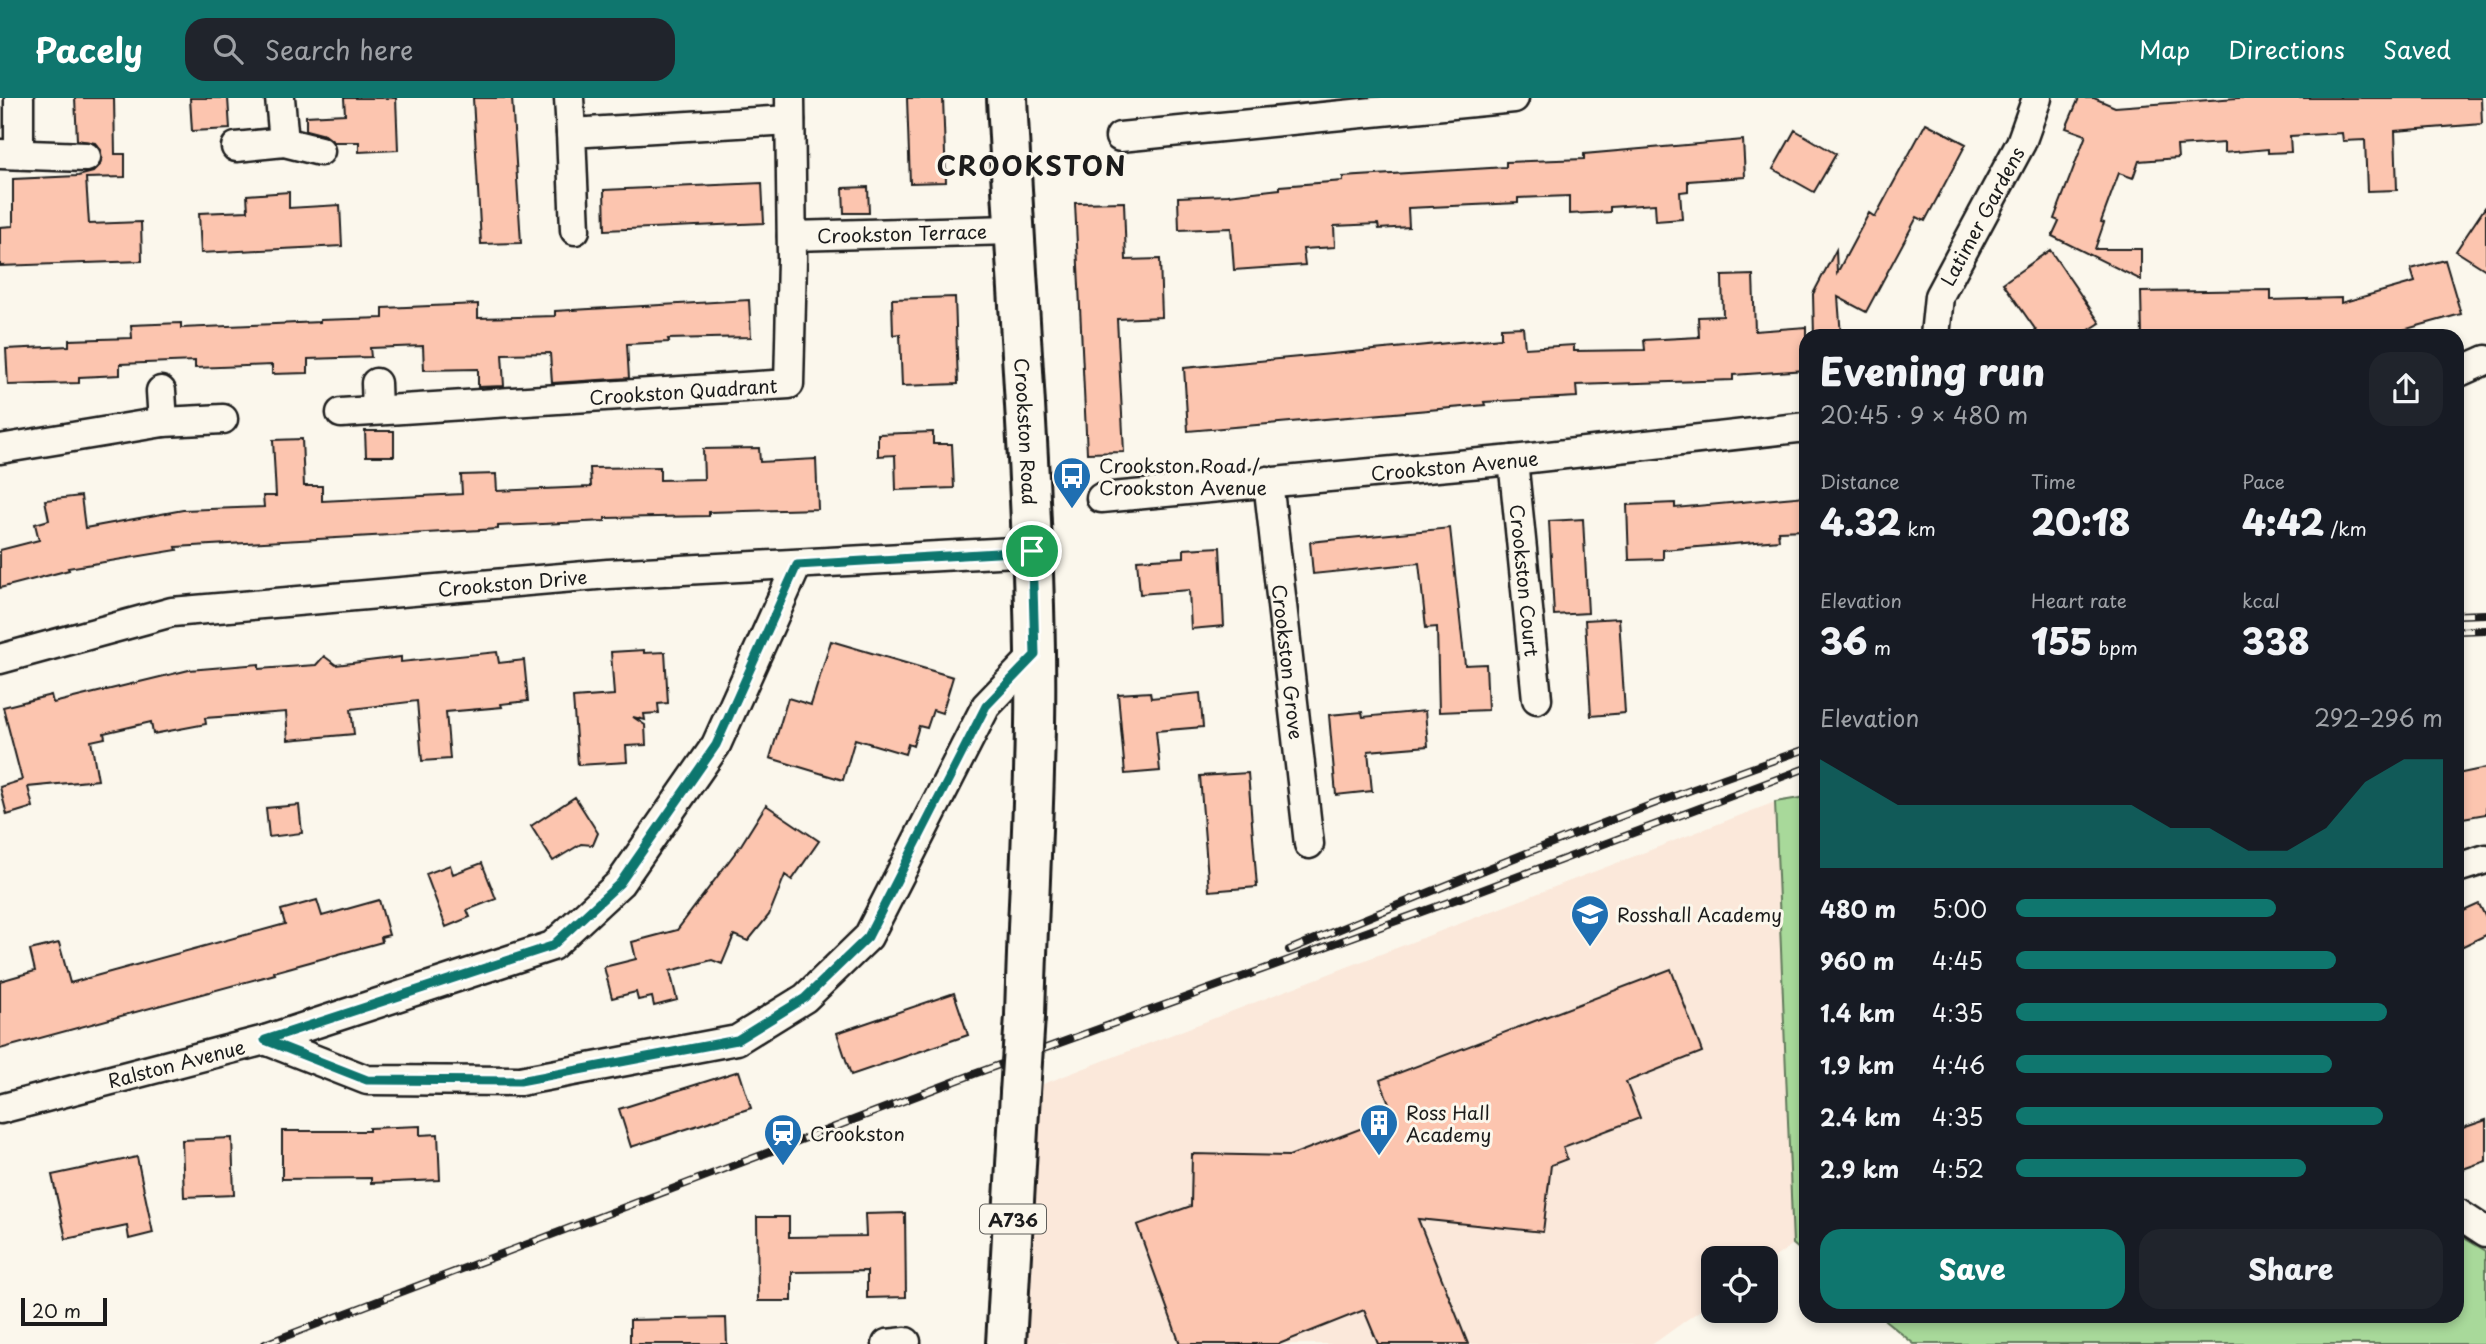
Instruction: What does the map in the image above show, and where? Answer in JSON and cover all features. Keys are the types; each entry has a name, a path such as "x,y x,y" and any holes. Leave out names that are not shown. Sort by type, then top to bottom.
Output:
{"main road":[{"name":"Crookston Road","path":"1006,1344 1025,1016 1035,655 1032,551 1012,230 1007,98"}],"street":[{"path":"19,98 9,153 86,157"},
{"path":"280,98 284,142"},
{"path":"569,98 575,230"},
{"path":"1120,137 1514,98"},
{"name":"Latimer Gardens","path":"1937,329 1939,296 2021,144 2037,98"},
{"path":"571,133 790,109"},
{"name":"Crookston Quadrant","path":"341,413 376,397 789,384 792,236 790,109"},
{"path":"236,147 284,142 320,151"},
{"name":"Crookston Terrace","path":"792,236 1012,230"},
{"path":"2464,370 2486,360"},
{"path":"161,391 163,422"},
{"path":"0,449 163,422 223,419"},
{"name":"Crookston Avenue","path":"1101,498 1513,460 1799,428"},
{"name":"Crookston Court","path":"1513,460 1537,699"},
{"name":"Crookston Grove","path":"1268,481 1309,844"},
{"name":"Crookston Drive","path":"0,659 172,612 608,574 1032,551"},
{"name":"Ralston Avenue","path":"0,1109 265,1040 552,946 620,883 716,745 797,565"},
{"path":"265,1040 367,1080 520,1081 737,1040 805,998 868,937 986,706 1035,655"},
{"path":"2464,866 2486,859"},
{"path":"2464,1218 2486,1232"}],"shaded area":[{"name":"Rosshall Academy","path":"1775,802 1793,1244 1778,1255 1778,1246 1701,1246 1701,1310 1653,1344 1006,1344 1020,1093"}],"green space":[{"path":"1799,798 1799,1249 1793,1244 1775,802"},
{"path":"2464,1238 2486,1251 2486,1344 1914,1344 1888,1323 2464,1323"}],"building":[{"path":"75,98 114,98 115,154 125,154 125,177 86,178 89,224 141,222 142,261 0,266 0,227 13,226 13,179 78,176 93,172 100,165 101,150 95,143 77,140"},
{"path":"190,98 228,98 230,129 192,131"},
{"path":"344,98 396,98 398,150 359,152 359,142 334,142 325,135 306,130 306,116 345,114"},
{"path":"473,98 512,98 521,243 481,244"},
{"path":"907,98 943,98 946,182 910,183"},
{"path":"2079,98 2094,98 2115,107 2237,98 2481,98 2482,124 2395,131 2397,190 2367,191 2365,140 2343,141 2342,133 2290,136 2291,152 2268,153 2268,149 2224,153 2224,143 2177,146 2178,158 2139,161 2133,178 2119,173 2101,222 2104,223 2095,249 2141,249 2141,280 2052,236 2059,221 2054,219 2086,135 2066,128"},
{"path":"1926,123 1966,144 1925,221 1917,217 1866,312 1838,297 1840,329 1814,329 1813,294 1836,250 1837,273 1869,213 1875,217"},
{"path":"1795,130 1836,154 1814,192 1773,169"},
{"path":"1743,140 1745,177 1688,181 1688,191 1680,192 1682,219 1656,221 1655,204 1610,207 1610,212 1569,214 1569,196 1518,198 1518,203 1408,208 1409,227 1379,229 1378,224 1334,226 1335,247 1303,249 1305,265 1234,270 1231,228 1179,230 1178,197 1280,189 1280,186 1343,181 1343,177 1506,167 1506,162 1584,159 1584,154"},
{"path":"762,183 764,223 605,230 604,190"},
{"path":"868,187 869,213 844,213 843,188"},
{"path":"289,192 289,208 340,205 342,246 201,253 199,213 248,211 247,195"},
{"path":"1124,202 1126,260 1160,259 1162,317 1117,319 1124,452 1087,453 1075,203"},
{"path":"2486,206 2486,270 2456,251"},
{"path":"2050,250 2100,323 2091,329 2035,329 2003,283"},
{"path":"2445,260 2461,314 2406,329 2142,329 2141,292 2271,290 2271,300 2341,298 2341,303 2415,282 2411,269"},
{"path":"1753,275 1755,331 1806,327 1799,329 1799,370 1733,375 1733,380 1576,385 1577,397 1484,402 1485,405 1188,431 1184,368 1501,338 1501,328 1523,327 1525,348 1574,345 1574,351 1645,350 1644,340 1699,337 1698,317 1723,316 1722,276"},
{"path":"955,297 958,384 902,386 900,334 893,335 892,299"},
{"path":"749,300 751,337 668,339 669,342 627,344 629,378 552,383 550,353 502,354 504,386 478,387 478,369 424,370 423,346 370,348 371,357 308,359 308,373 272,374 272,365 195,368 195,361 120,364 120,375 79,377 79,383 8,385 6,349 69,346 69,340 132,338 131,325 181,323 181,328 320,322 383,318 383,308 478,304 478,318 555,316 555,311"},
{"path":"365,431 394,431 394,456 366,456"},
{"path":"933,432 933,444 952,444 954,488 896,490 895,455 878,456 878,434"},
{"path":"302,439 304,486 322,486 322,501 462,494 461,475 496,474 497,491 591,487 590,468 660,467 660,480 704,479 703,449 759,448 760,462 816,459 818,509 709,512 709,516 605,518 605,521 498,526 498,529 176,547 177,550 68,568 69,570 0,588 0,550 39,540 35,524 49,520 45,500 81,496 85,528 183,510 264,507 263,496 276,496 273,440"},
{"path":"1799,497 1799,530 1778,531 1779,540 1663,550 1663,559 1629,560 1627,505 1675,503 1675,508"},
{"path":"1583,519 1588,613 1554,615 1549,521"},
{"path":"1450,528 1465,665 1486,664 1488,710 1439,712 1437,627 1426,628 1419,563 1313,574 1310,542"},
{"path":"1220,547 1224,626 1191,629 1189,590 1140,594 1137,560 1184,557 1184,549"},
{"path":"1619,618 1625,713 1591,716 1585,620"},
{"path":"831,641 953,677 942,713 933,710 927,728 919,726 913,746 908,744 905,754 855,739 843,780 770,758 788,698 811,705"},
{"path":"644,650 644,653 665,652 668,703 658,704 659,713 644,714 645,720 633,717 645,725 646,745 626,746 627,762 578,765 573,698 614,695 611,652"},
{"path":"497,652 499,663 524,660 528,701 501,704 502,707 446,712 450,759 422,761 417,701 351,709 354,734 288,740 286,712 205,718 206,724 153,734 151,722 104,733 105,738 91,741 98,780 28,787 33,807 7,815 0,787 22,780 3,707 51,695 53,703 189,670 259,664 259,669 316,665 324,656 336,665 401,657 401,662"},
{"path":"1150,692 1151,698 1200,693 1203,727 1156,731 1160,771 1125,774 1118,694"},
{"path":"1425,711 1428,746 1368,751 1372,791 1336,795 1329,715 1362,712 1363,717"},
{"path":"2486,768 2486,814 2464,818 2464,773"},
{"path":"1248,773 1257,887 1209,891 1200,776"},
{"path":"575,797 598,833 593,845 581,844 553,861 531,826"},
{"path":"299,805 302,833 269,837 266,808"},
{"path":"766,805 819,841 792,880 785,875 769,915 748,941 734,935 722,964 712,960 670,971 677,1000 654,1006 652,997 638,1000 636,992 612,998 604,967 636,959 632,942 677,930 741,845"},
{"path":"482,863 496,899 467,910 470,917 446,927 426,874 450,865 453,874"},
{"path":"317,900 322,916 379,900 389,935 381,937 382,942 274,972 275,974 0,1049 0,981 35,971 30,950 59,943 70,983 285,924 281,910"},
{"path":"2479,904 2486,918 2486,935 2464,946 2464,911"},
{"name":"Ross Hall Academy","path":"1671,969 1702,1052 1626,1082 1640,1118 1563,1147 1567,1159 1551,1165 1543,1232 1418,1219 1468,1344 1378,1344 1364,1310 1279,1344 1180,1344 1137,1225 1191,1206 1192,1154 1289,1156 1394,1116 1380,1080"},
{"path":"954,993 968,1035 851,1075 837,1033"},
{"path":"739,1071 751,1108 631,1147 619,1109"},
{"path":"2486,1120 2486,1161 2464,1169 2464,1128"},
{"path":"420,1126 420,1135 438,1134 440,1180 371,1183 371,1178 282,1179 282,1131 369,1131 369,1128"},
{"path":"232,1138 234,1195 184,1197 182,1140"},
{"path":"137,1157 153,1233 129,1239 127,1226 66,1239 52,1175"},
{"path":"905,1213 906,1297 867,1298 867,1271 792,1272 792,1301 758,1301 757,1217 789,1217 789,1237 866,1236 865,1214"},
{"path":"726,1318 727,1344 630,1344 630,1320"}],"railway":[{"path":"2464,615 2486,614"},
{"path":"2464,631 2486,630"},
{"path":"1289,950 1611,820 1799,751"},
{"path":"265,1344 974,1074 1471,894 1799,771"}],"place":[{"name":"Crookston Road / Crookston Avenue","path":"1072,510"},
{"name":"Rosshall Academy","path":"1590,948"},
{"name":"Ross Hall Academy","path":"1379,1157"},
{"name":"Crookston","path":"783,1167"}],"district":[{"name":"CROOKSTON","path":"1032,165"}],"route":[{"path":"1032,551 1035,655 986,706 868,937 805,998 737,1040 520,1081 367,1080 265,1040 552,946 620,883 716,745 797,565 1032,551"}]}
